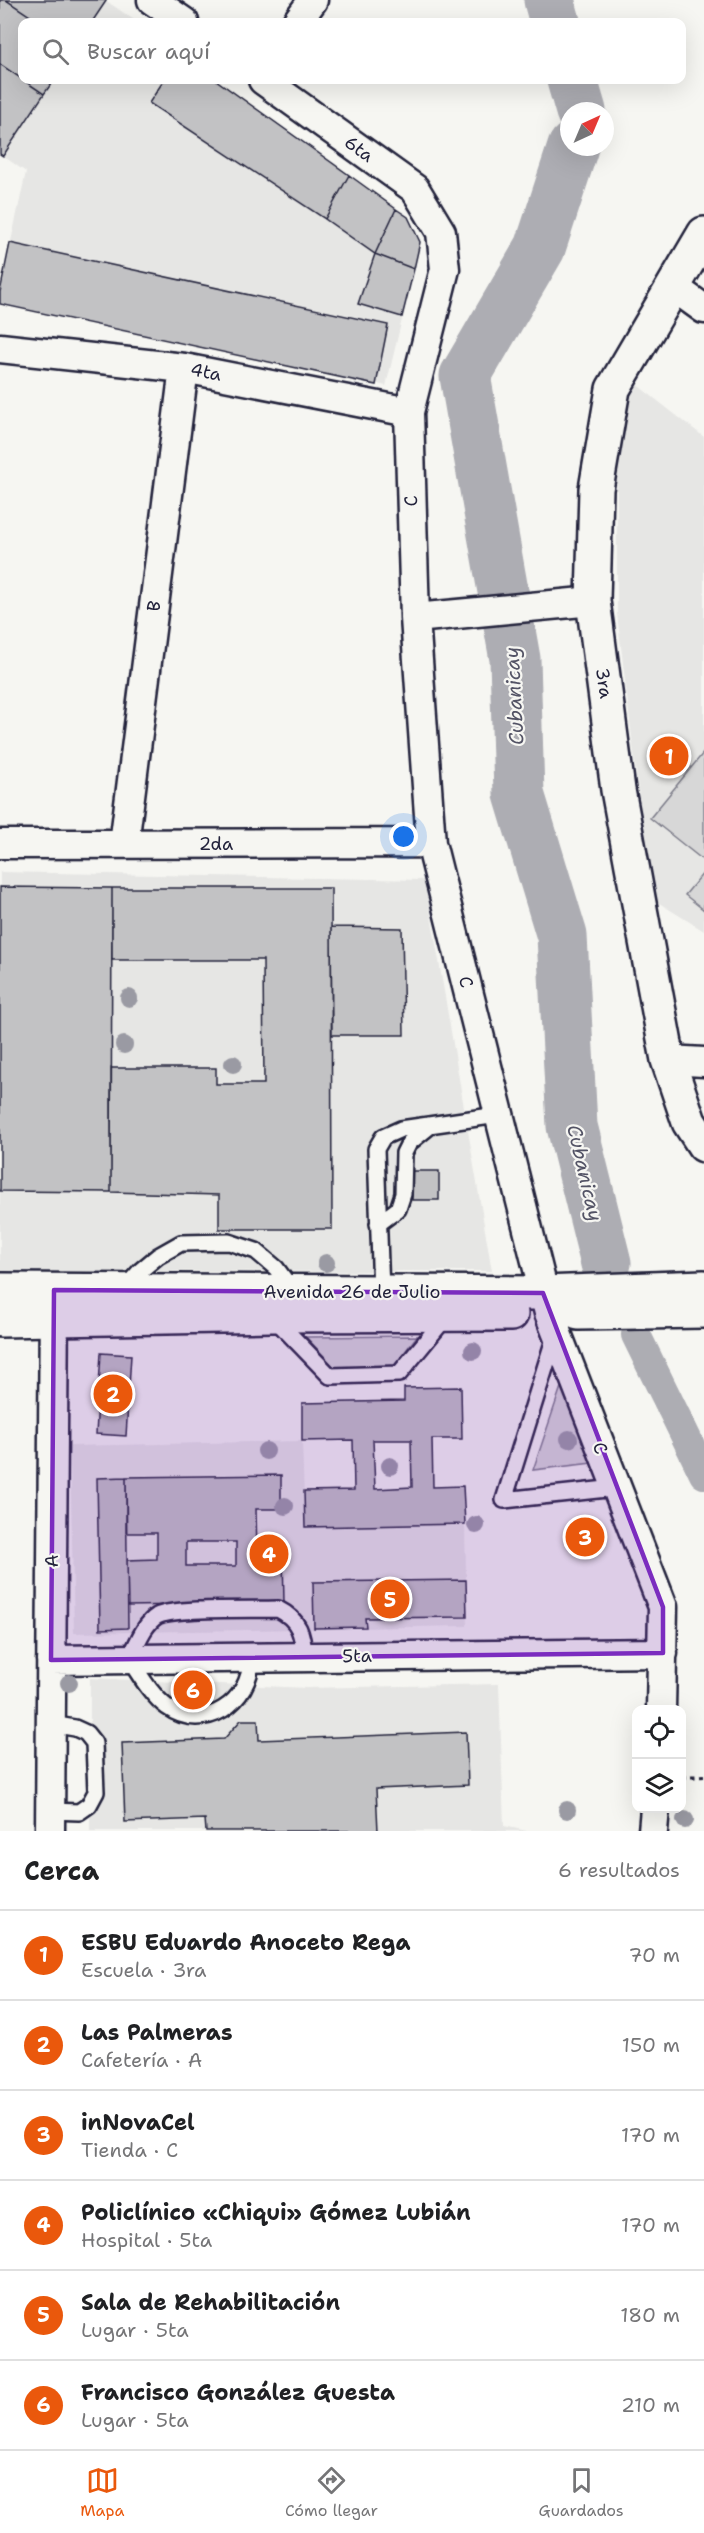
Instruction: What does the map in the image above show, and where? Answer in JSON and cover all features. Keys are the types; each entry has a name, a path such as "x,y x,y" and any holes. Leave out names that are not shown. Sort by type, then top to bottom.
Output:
{"main road":[{"name":"3ra","path":"704,234 613,389 596,489 593,601 618,790 668,1060 689,1122 704,1145"},
{"path":"685,1301 704,1259"},
{"name":"Avenida 26 de Julio","path":"0,1290 54,1305 271,1315 447,1316 685,1301"},
{"name":"Avenida 26 de Julio","path":"0,1320 123,1290 381,1292 560,1309"}],"street":[{"path":"152,0 178,18"},
{"path":"300,18 313,0"},
{"name":"6ta","path":"269,84 415,189 441,232"},
{"name":"C","path":"441,232 445,269 409,412 426,616 431,843 498,1115 616,1488 663,1607 661,1705"},
{"path":"672,286 704,309"},
{"name":"4ta","path":"0,348 184,368 409,412"},
{"name":"B","path":"124,844 184,368"},
{"path":"426,616 593,601"},
{"name":"2da","path":"0,844 431,843"},
{"path":"668,1060 704,1062"},
{"name":"A","path":"50,1821 54,1305"},
{"name":"5ta","path":"51,1660 663,1653"},
{"path":"653,1831 655,1813"}],"lane":[{"path":"381,1292 376,1149 383,1137 400,1129 498,1115"},
{"path":"378,1224 398,1209 404,1194 404,1153 409,1143 433,1124"},
{"path":"123,1290 158,1256 181,1243 229,1242 256,1251 276,1268 293,1291"},
{"path":"560,1309 504,1500 616,1488"},
{"path":"271,1315 330,1376 399,1374 447,1316"},
{"path":"250,1659 251,1671 245,1687 234,1703 218,1713 200,1717 181,1715 165,1706 129,1659 148,1624 159,1616 175,1611 278,1609 290,1615 298,1624 302,1633 305,1657"},
{"path":"50,1821 79,1812 89,1805 96,1792 94,1743 86,1733 75,1728 51,1724"}],"path":[{"path":"686,1777 704,1776"}],"highlighted area":[{"path":"54,1290 543,1293 663,1607 663,1653 51,1660"}],"shaded area":[{"path":"6,0 105,0 131,18 33,18"},
{"path":"51,84 222,84 408,217 414,269 386,386 0,292 26,172 3,156"},
{"path":"631,380 704,437 704,931 651,898 617,613 617,431"},
{"path":"704,752 704,861 650,818"},
{"path":"0,872 425,880 492,1271 0,1272"},
{"path":"704,872 704,910 685,895"},
{"path":"417,1336 393,1367 335,1368 306,1337"},
{"path":"562,1384 592,1463 533,1470"},
{"path":"302,1441 305,1527 465,1524 467,1626 74,1633 70,1446"},
{"path":"90,1678 307,1688 499,1684 504,1826 527,1831 90,1831"}],"building":[{"path":"0,0 6,0 33,18 18,18 18,76 0,64"},
{"path":"6,0 106,1 95,18 33,18"},
{"path":"0,64 18,76 18,84 29,84 44,94 3,156 0,154"},
{"path":"29,84 51,84 44,94"},
{"path":"161,84 222,84 349,175 325,219 149,103"},
{"path":"349,175 396,209 375,254 325,219"},
{"path":"396,209 408,217 420,242 414,269 375,254"},
{"path":"10,243 388,325 376,385 0,304 0,292"},
{"path":"375,254 414,269 402,317 358,304"},
{"path":"0,887 112,888 111,1192 0,1191"},
{"path":"112,888 331,888 332,1229 219,1229 219,1195 111,1192 111,1068 216,1068 216,1084 264,1084 263,960 112,960"},
{"path":"331,927 402,928 404,1035 332,1035"},
{"path":"412,1171 439,1171 439,1200 412,1200"},
{"path":"101,1353 131,1355 126,1436 96,1434"},
{"path":"461,1387 462,1439 432,1439 433,1487 463,1486 465,1524 305,1527 304,1491 354,1490 353,1440 302,1441 302,1403 404,1401 404,1388","holes":["373,1440 411,1440 412,1487 375,1489"]},
{"path":"281,1475 281,1509 256,1509 257,1554 283,1554 284,1603 128,1606 127,1560 157,1559 157,1533 126,1533 126,1477","holes":["186,1542 236,1542 236,1566 186,1566"]},
{"path":"126,1477 128,1628 100,1629 97,1478"},
{"path":"466,1580 467,1617 365,1618 366,1627 314,1628 313,1582"},
{"path":"241,1720 258,1720 259,1740 466,1732 468,1785 376,1789 378,1831 206,1831 205,1819 125,1822 122,1743 224,1739"}],"waterway":[{"name":"Cubanicay","path":"549,0 554,18"},
{"name":"Cubanicay","path":"573,84 578,102"},
{"name":"Cubanicay","path":"570,156 540,248 465,376 515,659 519,794 562,936 572,1126 606,1263"},
{"name":"Cubanicay","path":"636,1335 704,1474"}],"place":[{"name":"ESBU Eduardo Anoceto Rega","path":"669,756"},
{"name":"Las Palmeras","path":"113,1394"},
{"name":"inNovaCel","path":"585,1537"},
{"name":"Policlínico «Chiqui» Gómez Lubián","path":"269,1554"},
{"name":"Sala de Rehabilitación","path":"390,1599"},
{"name":"Francisco González Guesta","path":"193,1690"}]}
